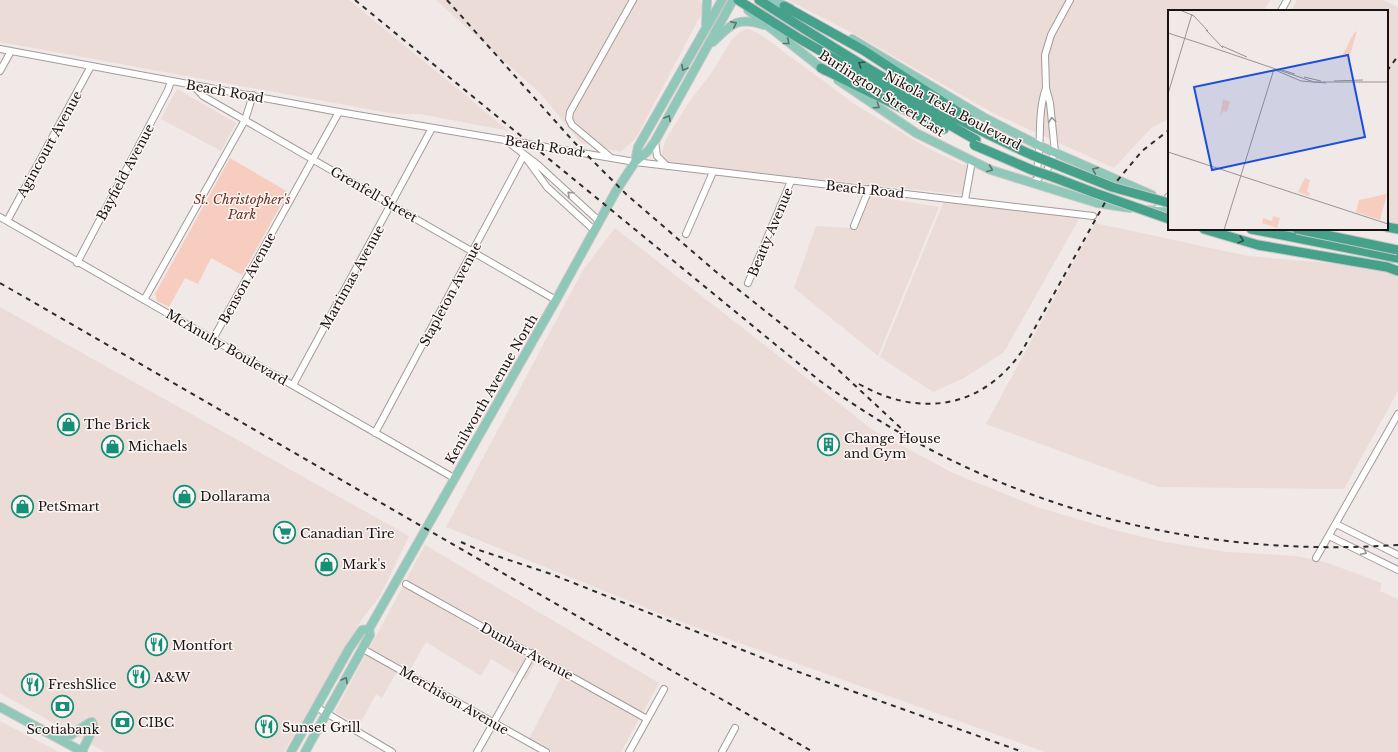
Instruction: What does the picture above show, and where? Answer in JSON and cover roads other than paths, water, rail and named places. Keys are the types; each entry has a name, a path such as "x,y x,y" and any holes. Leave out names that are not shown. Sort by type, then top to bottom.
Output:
{"highway":[{"name":"Nikola Tesla Boulevard","path":"735,0 824,53 978,136 1032,155 1087,177 1168,200"},
{"name":"Nikola Tesla Boulevard","path":"759,0 978,136"},
{"path":"784,6 857,47 978,136 1032,170 1168,219"},
{"path":"821,68 978,136"},
{"path":"1094,192 1168,212"},
{"path":"1388,227 1398,229"},
{"path":"1207,230 1258,245 1378,265 1398,271"},
{"path":"1256,230 1398,258"},
{"path":"1302,230 1398,248"}],"main road":[{"path":"702,34 708,18 707,0"},
{"name":"Kenilworth Avenue North","path":"635,162 638,147 722,0"},
{"name":"Kenilworth Avenue North","path":"306,752 326,713 363,649 370,635 369,629 556,300 599,221 635,162 648,151 656,141 735,0"},
{"name":"Burlington Street East","path":"735,0 821,68 916,133 972,161 991,170 1104,204 1168,212"},
{"name":"Burlington Street East","path":"772,0 873,50 985,118 1040,146 1168,200"},
{"path":"707,48 725,30 736,22 750,21 769,27"},
{"path":"1282,230 1374,246 1398,248"},
{"path":"1374,246 1398,253"},
{"name":"Kenilworth Avenue North","path":"291,752 354,641 362,630 369,629"},
{"path":"0,707 78,751 94,728 92,722 71,734 63,736 51,735"}],"street":[{"path":"610,157 572,125 569,119 570,112 633,0"},
{"path":"1033,183 1047,170 1055,152 1050,104 1046,88 1044,55 1047,45 1070,0"},
{"path":"1282,10 1287,0"},
{"name":"Beach Road","path":"0,49 339,112 635,162 1093,216"},
{"path":"0,71 11,51"},
{"name":"Agincourt Avenue","path":"7,221 91,66"},
{"name":"Bayfield Avenue","path":"77,263 165,97 171,81"},
{"name":"Grenfell Street","path":"193,85 203,96 556,300"},
{"path":"1033,183 1038,164 1040,146 1041,104 1046,88"},
{"path":"144,300 244,120 253,95"},
{"name":"Benson Avenue","path":"213,339 339,112"},
{"name":"Martimas Avenue","path":"293,385 432,128"},
{"path":"505,140 538,165 599,221"},
{"path":"656,141 657,156 668,167"},
{"path":"524,155 547,187 594,230"},
{"name":"Stapleton Avenue","path":"375,432 524,155"},
{"path":"965,200 972,161"},
{"path":"686,234 713,172"},
{"name":"Beatty Avenue","path":"748,283 791,181"},
{"path":"854,226 869,189"},
{"path":"1156,210 1168,200"},
{"name":"McAnulty Boulevard","path":"0,217 77,263 213,339 454,478"},
{"path":"1316,558 1398,414"},
{"path":"1336,524 1398,555"},
{"path":"1329,536 1398,570"},
{"name":"Dunbar Avenue","path":"406,584 533,653 647,719"},
{"name":"Merchison Avenue","path":"363,649 546,752"},
{"path":"477,752 533,653"},
{"path":"629,752 664,689"},
{"path":"316,707 392,752"},
{"path":"722,752 735,728"}],"railway":[{"path":"355,0 820,381 885,424 953,461 1023,491 1094,515 1168,532 1243,543 1320,547 1398,545"},
{"path":"447,0 573,141 626,194 715,271 833,365 905,432"},
{"path":"1388,70 1398,56"},
{"path":"859,384 882,395 904,401 926,404 948,402 969,396 988,385 1006,370 1022,351 1117,181 1142,151 1168,131"},
{"path":"0,283 813,752"},
{"path":"461,542 479,550 551,574 793,670 1023,752"}],"place":[{"name":"The Brick","path":"69,424"},
{"name":"Change House and Gym","path":"828,445"},
{"name":"Michaels","path":"112,446"},
{"name":"Dollarama","path":"185,496"},
{"name":"PetSmart","path":"22,506"},
{"name":"Canadian Tire","path":"285,533"},
{"name":"Mark's","path":"326,564"},
{"name":"Montfort","path":"157,645"},
{"name":"A&W","path":"139,677"},
{"name":"FreshSlice","path":"33,684"},
{"name":"Scotiabank","path":"63,707"},
{"name":"CIBC","path":"122,722"},
{"name":"Sunset Grill","path":"267,727"}],"park label":[{"name":"St. Christopher's Park","path":"242,206"}]}
